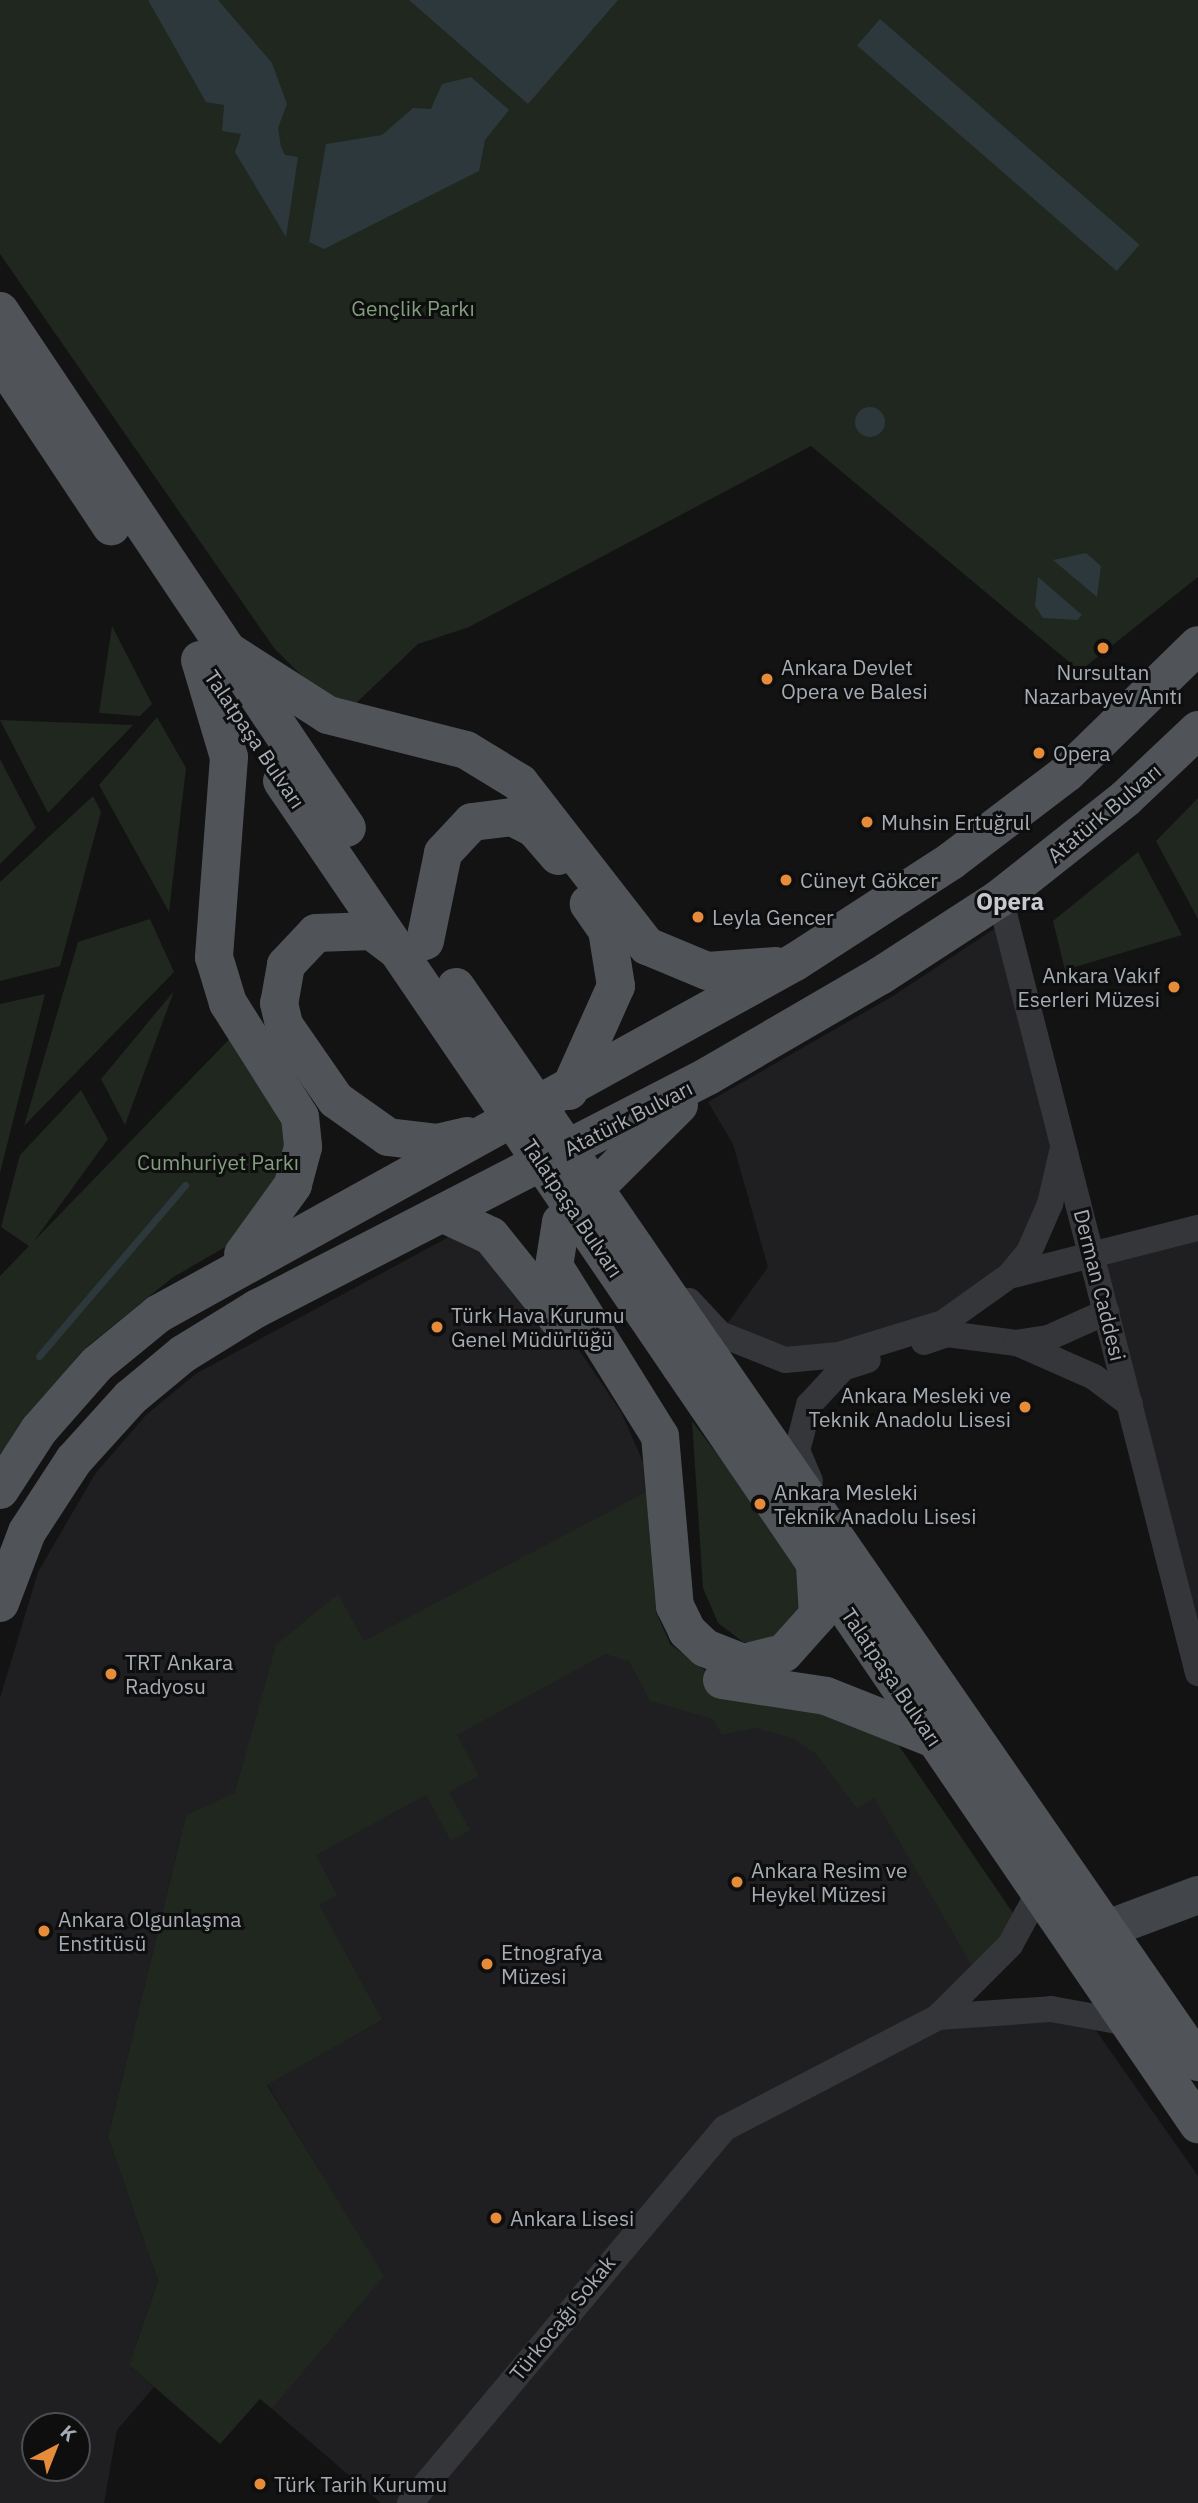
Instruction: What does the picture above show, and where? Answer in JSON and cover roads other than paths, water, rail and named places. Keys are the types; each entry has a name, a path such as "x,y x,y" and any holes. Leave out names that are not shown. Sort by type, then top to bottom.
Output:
{"main road":[{"name":"Talatpaşa Bulvarı","path":"0,311 211,653"},
{"name":"Talatpaşa Bulvarı","path":"0,359 211,653 693,1358 829,1525 1110,1928 1198,2062"},
{"path":"0,1490 97,1364 158,1314 233,1268 569,1091 796,962 951,861 1068,773 1198,645"},
{"path":"211,653 328,715 466,750 520,783 564,834 625,925 674,961 742,972 796,962"},
{"path":"211,653 229,757 214,957 228,1003 300,1117 303,1147 293,1185 273,1221 233,1268"},
{"name":"Atatürk Bulvarı","path":"0,1604 47,1498 130,1398 183,1354 256,1309 708,1076 1000,898 1126,798 1198,730"},
{"path":"495,1130 437,1143 388,1137 336,1100 284,1025 281,984 286,965 316,933 372,931 414,948 435,877 454,836 472,822 512,817 551,846 607,930 617,964 609,1006 569,1091"},
{"name":"Talatpaşa Bulvarı","path":"414,948 621,1227 693,1358 814,1563 1198,2124"},
{"path":"708,1076 571,1209 554,1238 554,1266 660,1436 675,1606 687,1631 705,1648 743,1662 784,1653 818,1615 814,1563"},
{"path":"444,1214 491,1236 524,1269 621,1412 643,1462 656,1612 670,1644 715,1678 826,1696 934,1738"},
{"path":"1110,1928 1198,1895"}],"street":[{"name":"Derman Caddesi","path":"1000,898 1198,1673"},
{"path":"621,1227 720,1334 785,1360 839,1355 943,1323 1009,1276 1042,1228 1063,1147"},
{"path":"1009,1276 1198,1228"},
{"path":"1016,1343 1057,1335 1106,1312"},
{"path":"829,1525 797,1451 800,1424 823,1384 844,1368 947,1334 1016,1343 1094,1377 1130,1404"},
{"name":"Türkocağı Sokak","path":"410,2503 725,2127 938,2017 1010,1945 1039,1892"},
{"name":"Türkocağı Sokak","path":"938,2017 1039,2009 1129,2023"}],"waterway":[{"path":"39,1356 185,1185"}],"place":[{"name":"Nursultan Nazarbayev Anıtı","path":"1103,648"},
{"name":"Ankara Devlet Opera ve Balesi","path":"767,679"},
{"name":"Opera","path":"1039,753"},
{"name":"Muhsin Ertuğrul","path":"867,822"},
{"name":"Cüneyt Gökcer","path":"786,880"},
{"name":"Leyla Gencer","path":"698,917"},
{"name":"Ankara Vakıf Eserleri Müzesi","path":"1174,987"},
{"name":"Türk Hava Kurumu Genel Müdürlüğü","path":"437,1327"},
{"name":"Ankara Mesleki ve Teknik Anadolu Lisesi","path":"1025,1407"},
{"name":"Ankara Mesleki Teknik Anadolu Lisesi","path":"760,1504"},
{"name":"TRT Ankara Radyosu","path":"111,1674"},
{"name":"Ankara Resim ve Heykel Müzesi","path":"737,1882"},
{"name":"Ankara Olgunlaşma Enstitüsü","path":"44,1931"},
{"name":"Etnografya Müzesi","path":"487,1964"},
{"name":"Ankara Lisesi","path":"496,2218"},
{"name":"Türk Tarih Kurumu","path":"260,2484"}],"district":[{"name":"Opera","path":"1010,902"}],"park label":[{"name":"Gençlik Parkı","path":"413,308"},
{"name":"Cumhuriyet Parkı","path":"218,1162"}]}
